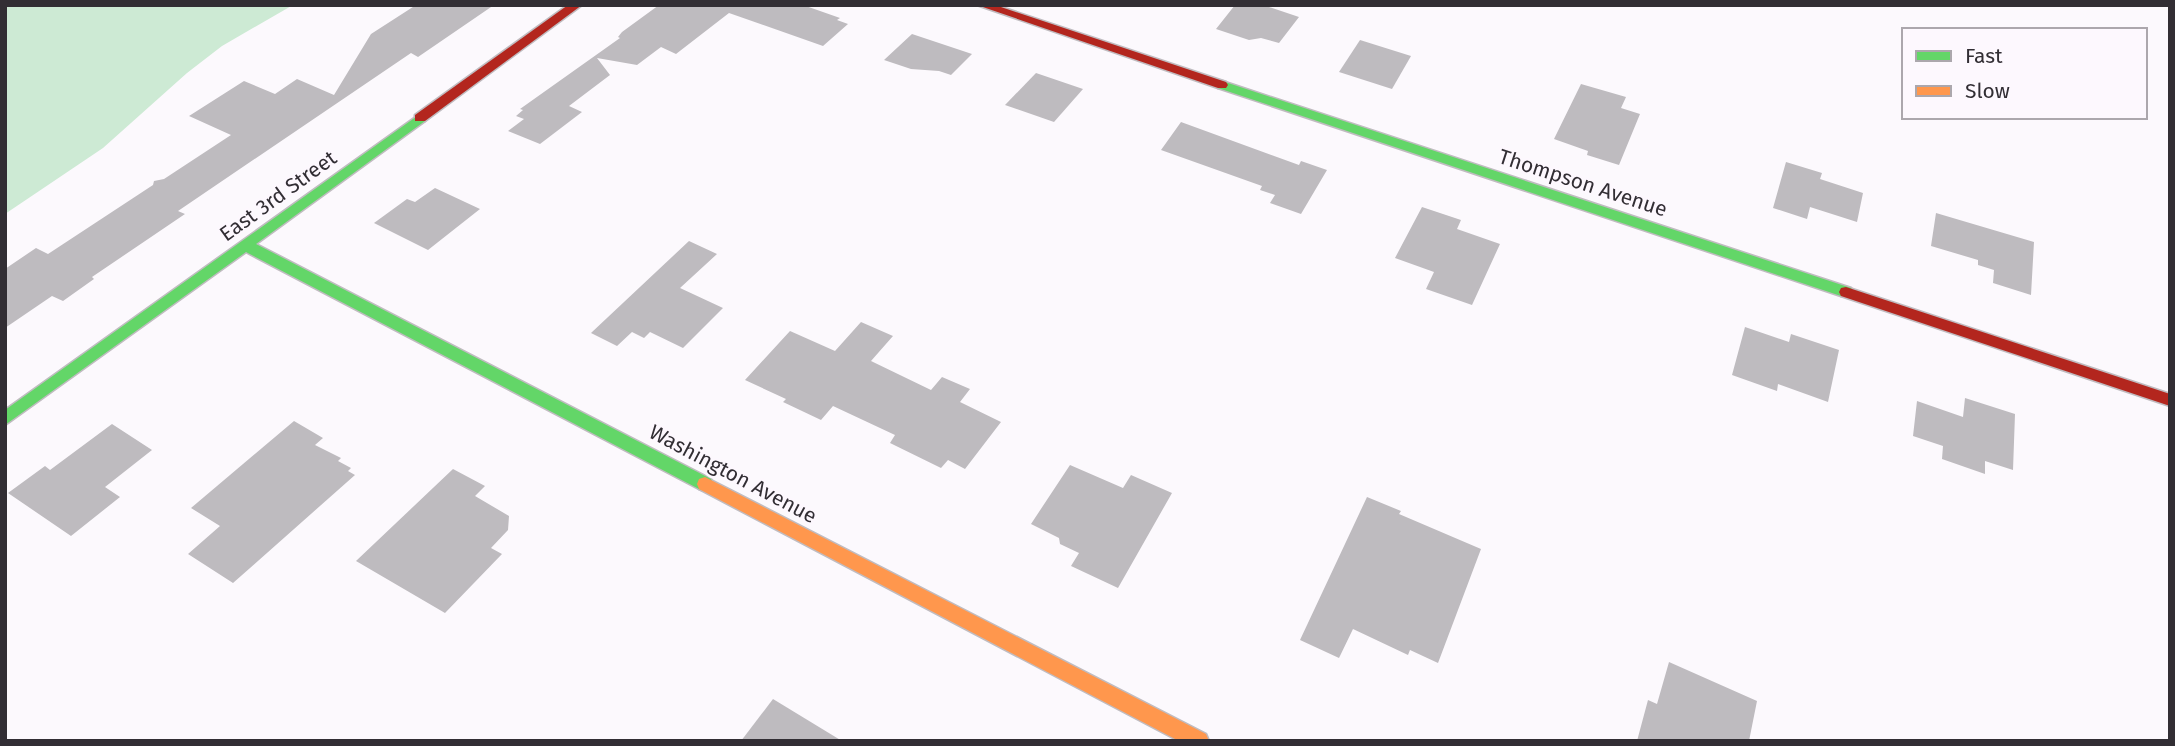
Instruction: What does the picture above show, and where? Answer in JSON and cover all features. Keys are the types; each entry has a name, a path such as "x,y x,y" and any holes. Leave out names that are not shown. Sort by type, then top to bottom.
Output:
{"street":[{"name":"East 3rd Street","path":"5,419 576,5"},
{"name":"Thompson Avenue","path":"983,5 2170,400"},
{"name":"Washington Avenue","path":"247,246 1199,741"}],"green space":[{"path":"5,5 293,5 222,46 187,73 103,148 5,214"}],"building":[{"path":"416,5 494,5 418,57 411,53 178,211 185,214 92,277 94,279 63,301 52,296 5,328 5,269 36,248 48,254 153,185 154,181 164,179 231,135 189,116 244,81 275,94 297,79 334,95 371,34"},
{"path":"659,5 803,5 840,18 837,20 848,24 823,46 729,13 676,54 661,47 637,65 597,58 610,75 569,106 582,112 540,144 508,131 524,119 516,116 523,110 520,109 620,38 618,37 622,32"},
{"path":"1235,5 1263,5 1299,17 1279,43 1261,38 1249,40 1216,29"},
{"path":"912,34 972,54 951,75 939,71 911,69 884,60"},
{"path":"1360,40 1411,56 1392,89 1339,72"},
{"path":"1036,73 1083,89 1054,122 1005,105"},
{"path":"1581,84 1626,97 1621,108 1640,114 1619,165 1587,155 1588,151 1554,139"},
{"path":"1181,122 1299,165 1301,161 1327,170 1301,214 1270,203 1275,195 1260,190 1262,186 1161,150"},
{"path":"1786,162 1822,173 1820,179 1863,193 1857,222 1810,207 1807,219 1773,208"},
{"path":"435,188 480,209 428,250 374,223 407,199 415,202"},
{"path":"1422,207 1461,220 1457,229 1500,244 1472,305 1426,289 1434,272 1395,258"},
{"path":"1936,213 2034,242 2031,295 1993,283 1994,270 1978,265 1978,260 1931,246"},
{"path":"689,241 717,254 680,288 723,308 683,348 650,332 644,338 632,332 617,346 591,333"},
{"path":"861,322 893,336 871,361 931,390 942,377 970,389 960,402 1001,422 965,469 948,460 941,468 890,443 895,435 833,406 821,420 783,402 786,399 745,380 790,331 835,351"},
{"path":"1745,327 1789,342 1791,334 1839,350 1828,402 1778,384 1777,391 1732,375"},
{"path":"1965,398 2015,414 2013,470 1985,461 1985,474 1942,459 1943,446 1913,436 1917,401 1963,417"},
{"path":"294,421 323,438 315,445 341,458 338,461 351,468 348,471 355,475 233,583 188,554 220,526 191,508"},
{"path":"112,424 152,450 105,487 120,497 71,536 8,493 45,466 50,470"},
{"path":"1070,465 1123,488 1131,475 1172,493 1118,588 1071,566 1079,553 1060,544 1059,538 1031,524"},
{"path":"453,469 485,486 475,496 509,516 508,530 491,548 502,554 445,613 356,561"},
{"path":"1367,497 1401,511 1399,514 1481,549 1438,663 1410,650 1408,655 1353,629 1339,658 1300,640"},
{"path":"1669,662 1757,701 1749,741 1637,741 1648,700 1657,704"},
{"path":"773,699 842,741 741,741"}],"traffic: fast":[{"path":"1222,85 1846,292"},
{"path":"5,419 420,118"},
{"path":"247,246 705,484"}],"traffic: slow":[{"path":"705,484 1199,741"}],"traffic: jam":[{"path":"420,118 576,5"},
{"path":"983,5 1222,85"},
{"path":"1846,292 2170,400"}]}
